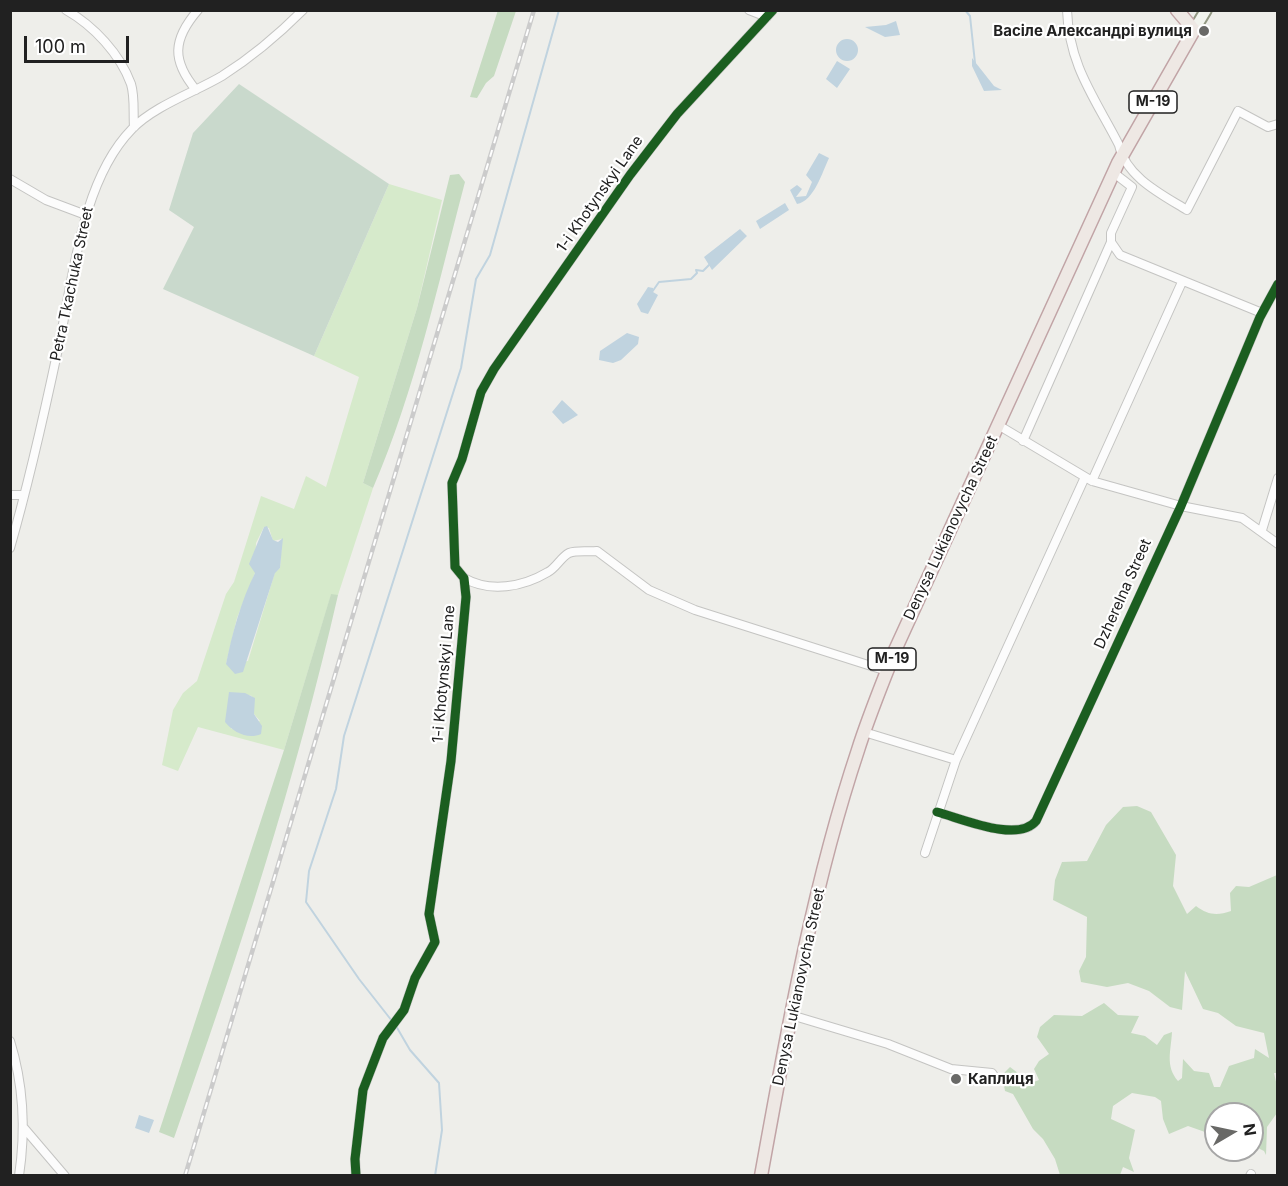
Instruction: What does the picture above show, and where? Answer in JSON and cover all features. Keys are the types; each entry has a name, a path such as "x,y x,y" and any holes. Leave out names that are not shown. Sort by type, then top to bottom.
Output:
{"highway":[{"path":"1177,10 1194,30"},
{"name":"М-19","path":"1114,173 1194,30"},
{"name":"Denysa Lukianovycha Street","path":"761,1176 791,1015 839,811 864,732 887,671 1114,173"}],"main road":[{"path":"1194,30 1206,10"}],"street":[{"path":"66,10 92,28 121,64 131,85 134,127"},
{"path":"196,90 178,63 177,49 198,10"},
{"name":"Petra Tkachuka Street","path":"10,548 24,495 86,215 98,179 116,147 134,127 267,44 303,10"},
{"path":"749,10 767,17"},
{"name":"1-i Khotynskyi Lane","path":"356,1176 355,1159 363,1090 383,1038 404,1010 415,978 435,942 429,914 451,760 466,597 464,578 454,567 452,483 462,459 481,392 513,341 561,276 636,166 677,114 773,10"},
{"path":"1066,10 1070,46 1076,64 1119,145 1122,157 1147,186 1187,210 1238,111 1268,127 1278,123"},
{"path":"1023,441 1111,242 1111,233 1132,187 1114,173"},
{"path":"10,179 46,200 86,215"},
{"path":"1111,242 1120,255 1262,313"},
{"path":"925,853 956,760 1182,282"},
{"name":"Dzherelna Street","path":"937,812 1013,832 1030,828 1036,821 1181,506 1262,313 1276,288"},
{"path":"998,425 1089,479 1181,506 1242,518 1262,530 1278,544"},
{"path":"1262,530 1278,478"},
{"path":"10,495 24,495"},
{"path":"464,578 474,584 488,586 516,585 549,572 568,554 597,551 649,590 695,610 887,671"},
{"path":"864,732 956,760"},
{"path":"791,1015 888,1044 951,1069 992,1073 996,1079"},
{"path":"10,1041 23,1096 24,1128 19,1176"},
{"path":"24,1128 65,1176"}],"green space":[{"path":"498,10 516,11 494,76 486,83 477,98 470,97"},
{"path":"239,84 389,184 314,356 163,289 194,227 169,210 193,133"},
{"path":"459,174 465,182 425,337 401,414 373,488 363,483 417,308 450,175"},
{"path":"389,184 442,200 417,308 363,483 373,488 338,595 331,595 284,750 198,727 178,771 162,765 173,710 183,693 197,681 226,594 234,582 261,496 294,509 306,476 326,487 359,377 314,356","holes":["264,527 269,528 273,541 282,539 280,568 275,572 248,661 226,664 237,618 255,573 256,543","248,695 252,696 254,714 260,721 231,729"]},
{"path":"331,594 338,595 304,732 243,936 174,1138 159,1132 284,750"},
{"path":"1137,806 1151,812 1176,855 1173,886 1187,914 1196,906 1213,914 1231,911 1230,893 1236,886 1249,887 1277,875 1277,1073 1274,1073 1277,1086 1277,1113 1267,1127 1266,1155 1264,1151 1264,1102 1204,1102 1204,1132 1188,1126 1169,1134 1163,1119 1161,1101 1155,1097 1132,1093 1113,1106 1111,1119 1135,1130 1129,1158 1134,1172 1123,1167 1120,1175 1060,1175 1055,1159 1043,1139 1033,1129 1013,1094 1005,1091 1002,1075 1010,1067 1031,1083 1039,1080 1034,1069 1039,1061 1049,1054 1037,1037 1040,1027 1054,1015 1082,1016 1104,1003 1118,1015 1139,1016 1131,1033 1145,1036 1157,1045 1164,1035 1172,1032 1170,1064 1178,1081 1182,1078 1183,1059 1194,1071 1209,1073 1214,1087 1220,1087 1229,1066 1254,1058 1255,1049 1269,1058 1264,1033 1236,1026 1218,1013 1203,1009 1185,971 1182,1010 1170,1007 1149,991 1128,983 1107,987 1081,982 1079,971 1086,957 1087,917 1053,900 1055,880 1062,862 1087,861 1106,825 1123,807"}],"water":[{"path":"896,21 900,35 885,37 865,27 886,25"},
{"path":"847,39 855,42 858,50 855,58 847,61 839,58 836,50 839,42"},
{"path":"972,58 994,86 1002,90 984,91 972,66"},
{"path":"837,61 850,69 837,88 826,79"},
{"path":"819,153 829,158 817,186 808,198 797,204 790,190 797,185 802,189 796,197 806,196 812,182 806,175"},
{"path":"785,203 789,210 760,229 756,221"},
{"path":"740,229 747,236 712,270 704,257"},
{"path":"648,287 653,288 653,292 658,295 648,314 641,312 637,304"},
{"path":"627,333 639,337 638,344 621,360 613,363 599,360 600,351"},
{"path":"562,400 578,415 563,424 552,412"},
{"path":"267,526 273,540 278,542 283,538 280,568 275,573 243,672 235,674 226,664 228,653 241,606 255,573 249,564 264,527"},
{"path":"229,692 245,693 255,698 254,714 262,726 261,734 251,736 241,734 225,722"},
{"path":"139,1115 154,1120 149,1133 135,1128"}],"waterway":[{"path":"392,1021 359,979 306,902 309,871 336,789 344,736 461,368 476,279 490,255 559,10"},
{"path":"965,10 970,16 975,63"},
{"path":"652,292 659,282 691,279 697,273 696,270 703,271 710,264"},
{"path":"396,1026 410,1050 439,1083 442,1130 435,1176"}],"railway":[{"path":"185,1176 534,10"}],"cycle path":[{"path":"356,1176 355,1159 363,1090 383,1038 404,1010 415,978 435,942 429,914 451,761 466,597 464,578 455,567 452,483 462,459 481,392 494,369 630,175 677,114 773,10"},
{"path":"937,812 1004,830 1028,827 1036,821 1181,506 1260,317 1278,284"}],"place":[{"name":"Васіле Александрі вулиця","path":"1204,31"},
{"name":"Каплиця","path":"956,1079"}]}
